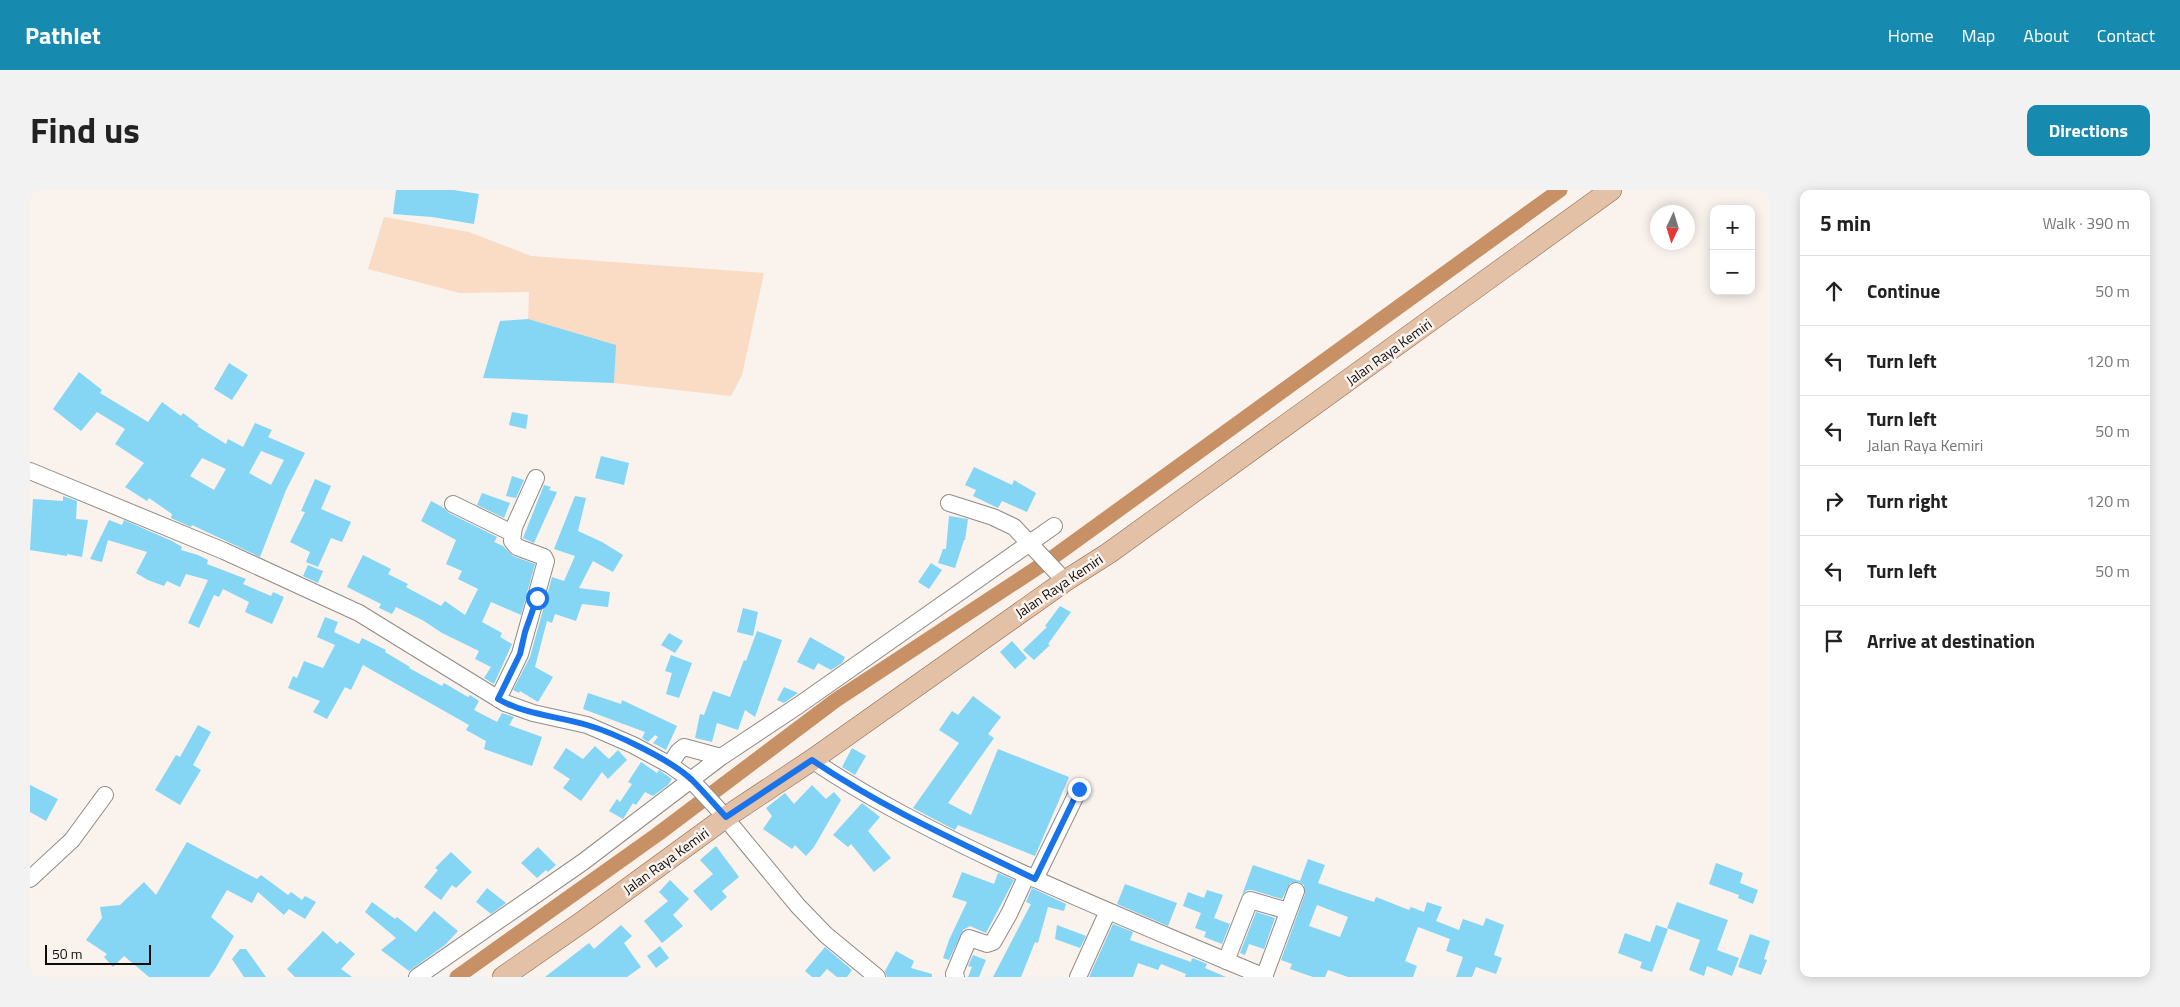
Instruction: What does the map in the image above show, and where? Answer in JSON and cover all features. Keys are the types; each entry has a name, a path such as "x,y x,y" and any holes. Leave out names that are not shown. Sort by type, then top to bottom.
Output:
{"main road":[{"name":"Jalan Raya Kemiri","path":"503,977 585,920 722,813 812,760 1063,578 1109,552 1611,190"}],"street":[{"path":"30,471 224,551 359,613 498,699 533,714 579,723 602,730 670,765 693,782 722,813 798,906 826,935 877,977"},
{"path":"498,699 520,654 546,561 544,557 517,547 512,541 512,533 536,478"},
{"path":"949,503 1007,523 1031,544 1063,578"},
{"path":"453,504 512,533"},
{"path":"417,977 583,862 693,782 722,757 1031,544 1054,526"},
{"path":"670,765 678,752 684,747 722,757"},
{"path":"812,760 883,805 1031,877 1265,977 1296,891"},
{"path":"956,977 954,974 969,938 986,944 993,942 1079,789"},
{"path":"30,879 72,840 105,795"},
{"path":"1226,961 1250,900 1288,911"},
{"path":"1078,977 1108,911"}],"shaded area":[{"path":"384,217 469,232 531,256 764,273 742,375 731,396 614,383 615,345 528,319 529,292 460,293 368,269"}],"building":[{"path":"396,190 454,190 479,194 474,224 432,217 393,214"},
{"path":"528,319 616,345 614,383 483,378 500,321"},
{"path":"229,363 248,375 232,400 214,389"},
{"path":"79,372 102,390 100,393 148,422 162,402 181,416 183,413 199,425 197,426 226,444 228,439 243,447 255,423 272,430 268,437 305,453 286,490 260,557 192,525 191,527 171,518 172,514 149,498 147,501 125,487 144,463 115,444 125,429 97,412 81,431 53,409","holes":["261,451 284,460 271,485 249,473","202,458 226,469 214,490 190,476"]},
{"path":"512,412 528,415 526,429 509,425"},
{"path":"601,456 629,463 624,485 595,478"},
{"path":"974,467 1012,485 1014,480 1036,493 1027,512 1002,501 998,508 973,496 976,490 965,485"},
{"path":"512,476 524,480 516,498 506,496"},
{"path":"315,479 331,486 321,509 351,522 342,542 331,538 318,567 306,562 310,552 290,542 305,512 301,511"},
{"path":"544,485 551,487 549,490 557,492 534,543 523,538"},
{"path":"482,493 510,503 504,518 477,505"},
{"path":"63,496 77,501 76,519 88,520 82,557 30,550 33,499 63,501"},
{"path":"575,496 586,498 578,531 602,542 623,555 613,572 593,561 579,588 610,592 608,607 582,604 576,621 555,614 552,623 547,621 535,667 553,677 538,702 520,691 519,693 513,690 530,657 552,577 564,581 575,556 554,549"},
{"path":"431,501 449,513 497,537 494,542 503,546 513,556 535,564 521,615 491,602 482,622 502,633 500,637 512,644 494,684 484,678 491,667 475,659 479,651 396,607 392,614 379,608 381,604 347,587 363,555 391,569 388,574 408,584 406,587 441,606 445,601 465,615 478,589 458,579 462,571 446,564 456,540 421,521"},
{"path":"949,516 968,519 965,540 955,568 938,563 943,549 946,549"},
{"path":"109,520 122,525 124,520 172,541 182,547 181,550 208,560 207,564 246,579 243,584 271,596 273,592 284,597 272,624 245,612 249,602 223,589 219,597 214,595 199,628 188,623 208,580 186,574 180,587 167,581 164,586 148,580 136,573 147,552 108,540 102,562 90,559"},
{"path":"931,563 942,570 929,589 918,582"},
{"path":"308,565 323,571 318,583 303,576"},
{"path":"1060,606 1071,612 1048,644 1050,645 1034,660 1023,650 1047,627 1045,626"},
{"path":"743,608 758,612 753,636 737,632"},
{"path":"325,617 338,622 334,632 359,644 362,638 386,650 385,652 409,668 442,686 444,683 468,697 470,695 479,701 474,710 497,722 502,713 514,717 509,725 542,737 532,766 484,749 486,741 466,730 469,725 363,665 351,690 345,687 327,719 313,712 320,701 288,688 293,676 297,678 304,661 323,668 335,645 317,637"},
{"path":"757,631 782,640 755,717 745,710 738,730 717,723 712,742 695,738 700,714 704,715 713,691 730,697"},
{"path":"669,633 683,641 675,653 661,645"},
{"path":"810,637 845,657 842,663 831,670 818,663 814,670 797,662"},
{"path":"1012,641 1027,658 1015,669 1000,652"},
{"path":"671,655 692,663 679,698 666,694 672,673 665,671"},
{"path":"784,687 798,693 784,703 777,700"},
{"path":"588,693 621,704 622,700 677,726 666,750 653,743 658,737 655,735 648,742 642,738 645,732 583,709"},
{"path":"973,696 1001,717 988,734 994,738 948,803 971,815 998,749 1069,777 1035,856 958,825 955,830 913,808 959,743 939,730 952,711 958,715"},
{"path":"198,725 211,732 193,765 201,770 180,805 155,790 176,755 180,757"},
{"path":"595,746 609,759 618,750 627,760 608,779 602,772 581,801 563,788 570,779 553,768 566,748 583,759"},
{"path":"852,748 866,756 855,775 842,767"},
{"path":"641,762 657,773 659,770 672,779 668,785 653,796 645,792 636,805 633,803 623,819 609,811 617,799 620,802 632,784 628,782"},
{"path":"30,785 58,799 46,821 30,812"},
{"path":"812,785 826,799 834,792 841,800 814,847 806,856 795,845 792,849 763,829 772,816 766,808 785,793 794,804"},
{"path":"862,803 880,817 868,831 891,858 874,872 851,844 848,847 833,835"},
{"path":"187,842 257,879 261,875 288,895 291,892 302,900 305,896 316,902 305,919 289,909 284,915 258,892 252,903 227,890 211,917 234,936 209,977 149,977 124,956 113,967 104,957 107,954 86,940 102,918 100,907 120,905 144,882 156,895"},
{"path":"716,846 739,877 722,891 727,897 711,911 693,891 713,874 700,860"},
{"path":"538,847 556,865 548,872 546,870 537,878 521,863"},
{"path":"451,852 472,872 456,888 452,885 441,900 424,887 438,870 435,868"},
{"path":"1308,859 1325,865 1318,883 1341,891 1374,902 1376,897 1409,910 1411,907 1424,912 1427,902 1442,907 1436,921 1459,930 1463,919 1483,926 1486,918 1504,925 1494,955 1502,958 1496,974 1476,967 1472,977 1456,977 1463,957 1446,951 1450,939 1418,927 1405,961 1417,966 1413,977 1348,977 1328,970 1325,977 1313,977 1290,969 1292,964 1281,960 1305,894 1304,885 1299,882 1290,883 1282,899 1252,890 1247,890 1242,895 1253,865 1300,881","holes":["1317,905 1348,917 1340,937 1309,926"]},
{"path":"1716,863 1743,873 1740,883 1758,890 1753,904 1738,898 1739,895 1709,884"},
{"path":"962,872 994,884 998,873 1014,880 986,933 970,926 963,930 949,960 943,958 949,940 967,902 952,897"},
{"path":"670,880 689,899 673,915 683,926 662,943 644,921 668,901 659,892"},
{"path":"1125,884 1177,903 1168,926 1117,904"},
{"path":"487,888 506,903 491,914 476,902"},
{"path":"1032,888 1066,904 1064,911 1048,907 1038,943 1035,942 1021,977 993,977 1031,904 1026,902"},
{"path":"1207,890 1223,895 1214,918 1230,924 1222,944 1204,937 1206,932 1195,928 1201,913 1183,906 1188,892 1204,898"},
{"path":"372,902 395,919 397,917 416,932 434,911 458,931 445,945 409,971 381,950 396,938 365,912"},
{"path":"1677,902 1728,920 1717,950 1739,958 1732,976 1707,966 1704,976 1689,970 1700,940 1667,928"},
{"path":"1256,912 1275,918 1264,949 1249,944 1245,955 1240,953"},
{"path":"1113,924 1133,932 1130,940 1191,962 1192,958 1200,961 1207,964 1205,968 1226,977 1185,977 1186,974 1161,964 1158,970 1138,963 1133,977 1089,977"},
{"path":"621,925 632,936 624,943 641,967 627,977 545,977 589,943 594,949"},
{"path":"1057,925 1086,936 1080,948 1055,939"},
{"path":"1656,925 1668,929 1652,972 1640,968 1642,962 1618,953 1625,933 1650,942"},
{"path":"323,931 337,944 340,941 355,954 341,969 352,977 295,977 287,969"},
{"path":"1750,934 1770,941 1764,959 1767,960 1761,975 1738,967"},
{"path":"660,946 669,958 656,968 647,956"},
{"path":"825,947 852,970 847,977 837,977 827,969 820,977 812,977 805,971"},
{"path":"240,949 246,949 266,977 244,977 232,959"},
{"path":"896,951 914,961 911,968 932,974 932,977 887,977 885,971"},
{"path":"973,955 986,960 979,977 968,977 972,967 968,966"}],"waterway":[{"path":"457,977 658,834 836,700 1052,558 1560,190"}],"route":[{"path":"537,598 525,632 520,654 498,699 533,714 570,721 602,730 632,745 670,765 691,780 726,817 812,760 883,805 1035,879 1079,789"}]}
